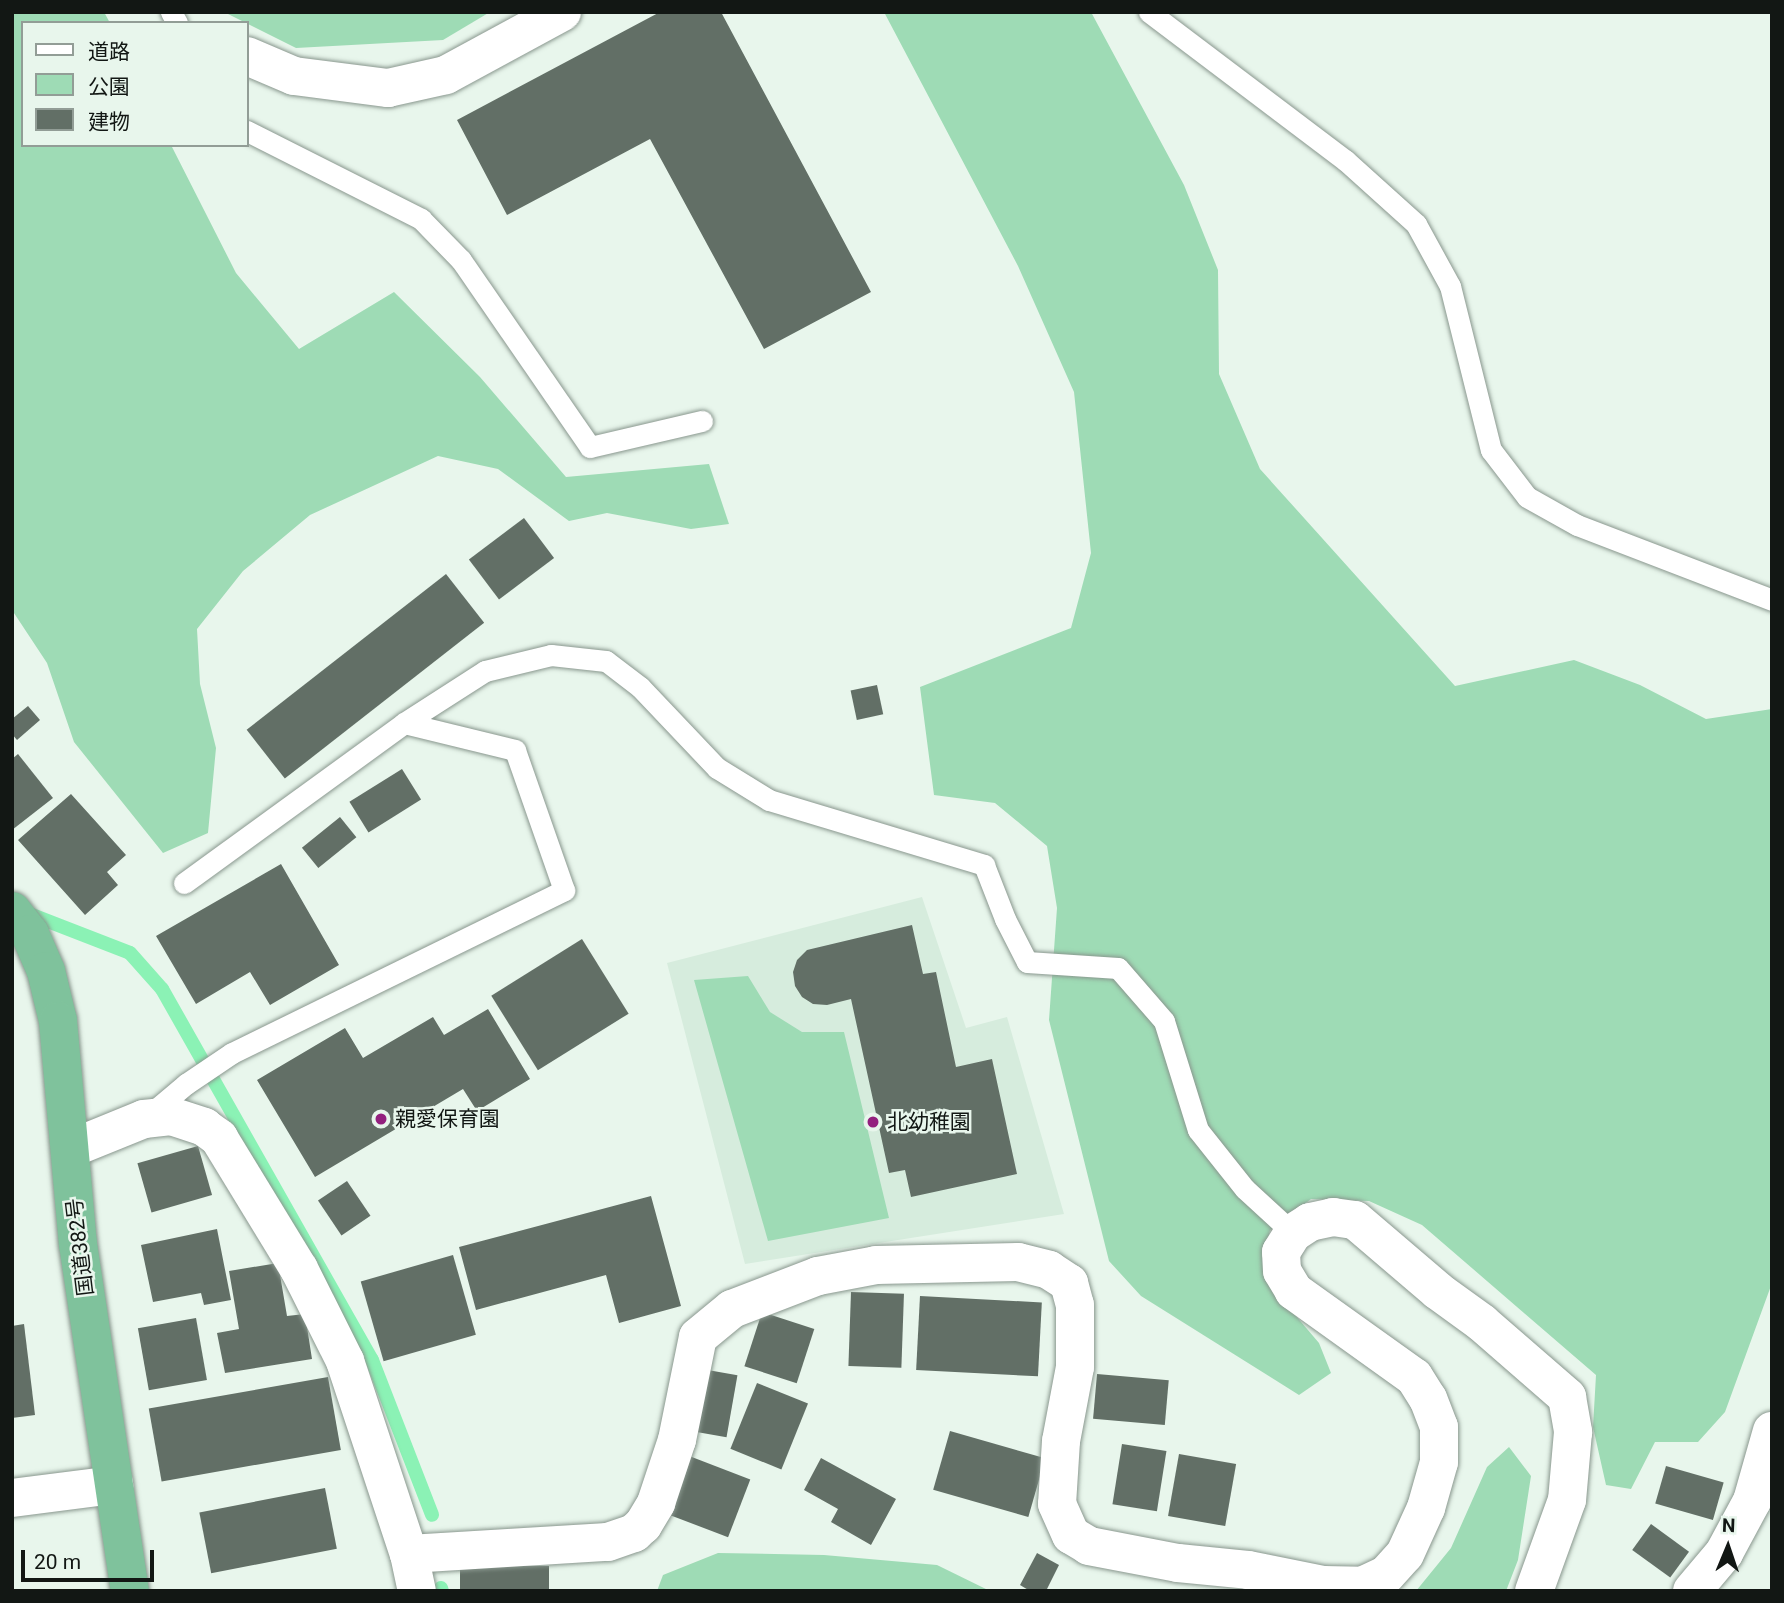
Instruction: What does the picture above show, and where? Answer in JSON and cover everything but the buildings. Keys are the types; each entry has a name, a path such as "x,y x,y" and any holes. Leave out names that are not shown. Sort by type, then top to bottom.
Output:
{"highway":[{"name":"国道382号","path":"18,925 47,971 58,1021 78,1244 130,1591"}],"street":[{"path":"248,56 294,76 388,88 446,75 562,12"},
{"path":"70,1149 144,1119 172,1116 204,1127 219,1138 299,1269 345,1362 410,1554 417,1591"},
{"path":"410,1554 608,1542 634,1533 643,1525 656,1503 677,1440 698,1338 732,1309 818,1276 876,1265 1018,1262 1049,1270 1069,1283 1075,1305 1075,1367 1061,1441 1057,1504 1071,1535 1089,1546 1178,1563 1248,1570 1323,1586 1362,1586 1386,1575 1405,1554 1426,1508 1439,1462 1439,1427 1428,1399 1414,1377 1294,1292 1282,1271 1282,1252 1293,1233 1310,1222 1333,1217 1355,1220 1438,1291 1482,1322 1567,1397 1573,1432 1567,1500 1534,1591"},
{"path":"1692,1591 1724,1553 1752,1501 1772,1431"},
{"path":"12,1498 114,1485"}],"lane":[{"path":"1149,12 1345,160 1416,224 1450,286 1491,450 1527,497 1577,526 1772,600"},
{"path":"248,132 421,219 461,260 590,446 702,421"},
{"path":"184,883 404,723 485,671 551,655 606,661 640,687 717,768 769,800 984,864 1005,919 1027,962 1118,968 1164,1021 1198,1130 1245,1189 1293,1233"},
{"path":"144,1119 186,1084 232,1053 564,890 515,750 404,723"}],"shaded area":[{"name":"北幼稚園","path":"922,897 966,1028 1007,1017 1064,1214 745,1264 667,963"}],"green space":[{"path":"12,12 104,12 109,21 21,21 21,147 172,147 236,273 299,349 394,292 480,377 566,477 709,464 729,524 691,529 607,513 569,521 498,469 438,456 310,515 243,571 197,629 200,684 216,748 208,833 163,853 74,742 47,663 12,610"},
{"path":"224,12 490,12 443,40 296,48 248,24 248,21 242,21"},
{"path":"884,12 1091,12 1184,185 1218,270 1219,374 1260,469 1455,686 1574,660 1640,685 1706,719 1772,709 1772,1283 1725,1412 1698,1442 1655,1442 1631,1489 1606,1485 1593,1427 1596,1375 1422,1225 1369,1201 1311,1199 1270,1230 1263,1264 1284,1302 1319,1343 1331,1373 1299,1395 1141,1296 1109,1261 1049,1020 1057,908 1047,846 995,803 934,795 920,687 1071,628 1091,553 1074,392 1018,266"},
{"path":"748,976 770,1012 802,1032 844,1032 889,1218 768,1241 694,980"},
{"path":"1509,1447 1531,1476 1518,1560 1506,1591 1416,1591 1451,1548 1487,1467"},
{"path":"718,1553 824,1555 937,1565 990,1591 657,1591 663,1575"}],"waterway":[{"path":"27,913 130,953 162,989 372,1360 432,1515"}],"place":[{"name":"親愛保育園","path":"381,1119"},
{"name":"北幼稚園","path":"873,1122"}]}
